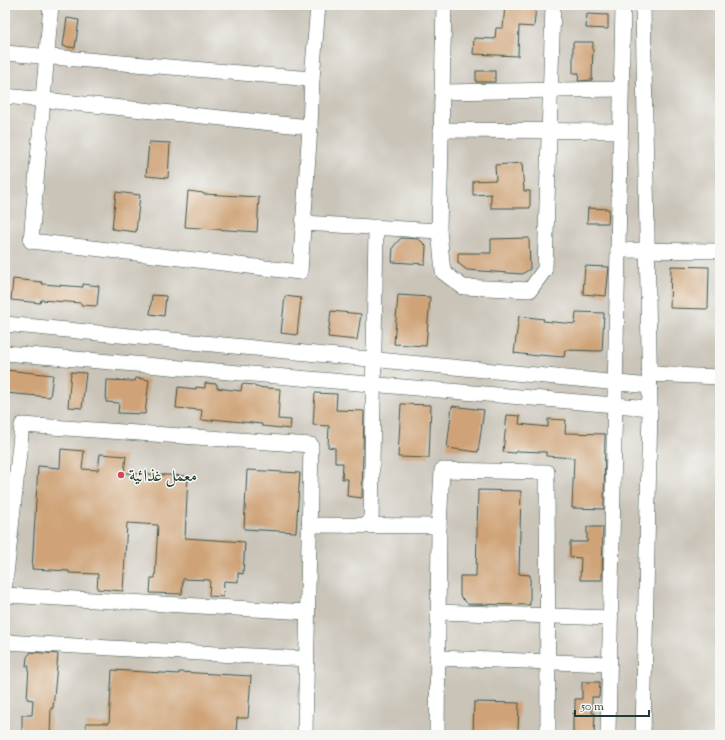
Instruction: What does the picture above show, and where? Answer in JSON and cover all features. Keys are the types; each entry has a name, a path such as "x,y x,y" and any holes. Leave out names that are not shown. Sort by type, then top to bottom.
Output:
{"street":[{"path":"51,5 31,241 300,272 318,5"},
{"path":"444,5 439,231 444,272 463,286 530,290 545,269 553,5"},
{"path":"608,735 622,5"},
{"path":"643,5 650,380 643,735"},
{"path":"5,52 312,79"},
{"path":"442,92 621,89"},
{"path":"5,96 310,127"},
{"path":"441,130 620,132"},
{"path":"303,223 439,231"},
{"path":"371,526 372,385 376,227"},
{"path":"618,250 720,251"},
{"path":"5,324 615,382 720,377"},
{"path":"5,353 650,408"},
{"path":"5,584 22,425 311,445 304,735"},
{"path":"437,735 439,526 442,470 548,472 548,735"},
{"path":"309,525 439,526"},
{"path":"5,595 307,612"},
{"path":"438,612 610,618"},
{"path":"5,642 306,659"},
{"path":"438,658 609,664"}],"shaded area":[{"path":"5,5 720,5 720,735 5,735"}],"building":[{"path":"505,5 536,5 534,27 519,26 518,56 473,54 474,38 495,39 496,28 503,28"},
{"path":"587,14 608,15 608,29 586,28"},
{"path":"67,18 79,20 75,48 63,46"},
{"path":"573,42 593,42 592,80 578,81 579,73 573,73"},
{"path":"476,71 495,71 495,82 476,82"},
{"path":"149,142 170,143 168,178 146,176"},
{"path":"522,163 524,191 530,191 530,208 491,208 491,194 473,195 473,181 496,180 495,165"},
{"path":"188,191 203,194 259,197 257,232 185,227"},
{"path":"116,192 140,195 136,232 112,229"},
{"path":"588,208 609,209 608,223 587,223"},
{"path":"401,238 419,239 426,246 425,264 392,262 393,247"},
{"path":"529,238 530,269 522,274 467,270 458,263 458,253 491,253 491,239"},
{"path":"585,266 609,267 606,296 583,294"},
{"path":"671,266 709,267 708,309 670,308"},
{"path":"13,279 42,282 42,284 83,287 83,284 99,286 97,306 81,305 81,303 41,300 40,303 11,300"},
{"path":"152,295 166,296 164,316 150,314"},
{"path":"398,295 430,297 426,346 394,344"},
{"path":"285,296 301,298 297,335 281,333"},
{"path":"331,311 361,314 357,340 328,337"},
{"path":"576,312 604,313 602,351 565,350 564,357 514,353 519,316 544,319 543,321 575,324"},
{"path":"6,370 53,375 50,397 5,393"},
{"path":"71,372 86,373 82,408 68,407"},
{"path":"136,378 149,380 145,414 118,413 119,403 106,402 107,380 135,381"},
{"path":"205,383 217,384 217,388 241,391 242,384 255,385 255,387 280,389 278,419 291,420 290,429 262,426 262,424 213,419 213,421 201,420 202,410 176,408 178,387 196,389 196,387 205,388"},
{"path":"315,393 337,394 336,410 364,411 362,498 347,496 348,479 342,479 343,463 335,463 335,448 328,447 329,426 313,425"},
{"path":"401,404 431,405 429,458 398,457"},
{"path":"452,406 484,410 478,452 447,448"},
{"path":"507,415 520,416 519,424 548,427 548,419 566,420 565,433 605,434 604,509 572,508 574,458 546,456 546,452 503,452"},
{"path":"61,449 84,451 82,469 98,470 100,454 126,456 124,473 188,476 185,538 245,542 243,574 238,573 238,582 224,581 223,597 209,596 210,580 183,579 182,594 150,593 151,578 155,578 158,525 127,523 123,591 97,589 98,574 32,569 38,466 60,468"},
{"path":"247,470 300,473 296,532 244,529"},
{"path":"478,490 521,491 519,574 530,575 530,605 468,604 460,596 460,576 476,576"},
{"path":"587,527 603,527 602,580 580,580 581,558 570,557 570,542 587,542"},
{"path":"31,652 58,654 53,708 51,708 50,735 22,735 22,715 32,715 33,700 27,699 29,666 26,666 27,657"},
{"path":"112,670 251,676 248,718 237,718 236,735 86,735 86,723 109,723"},
{"path":"582,682 600,682 599,697 592,697 592,713 595,713 594,735 573,735 573,713 575,713 575,699 582,699"},
{"path":"474,702 519,703 518,731 485,731 485,735 473,735"}],"place":[{"name":"معمل غذائية","path":"121,475"}]}
